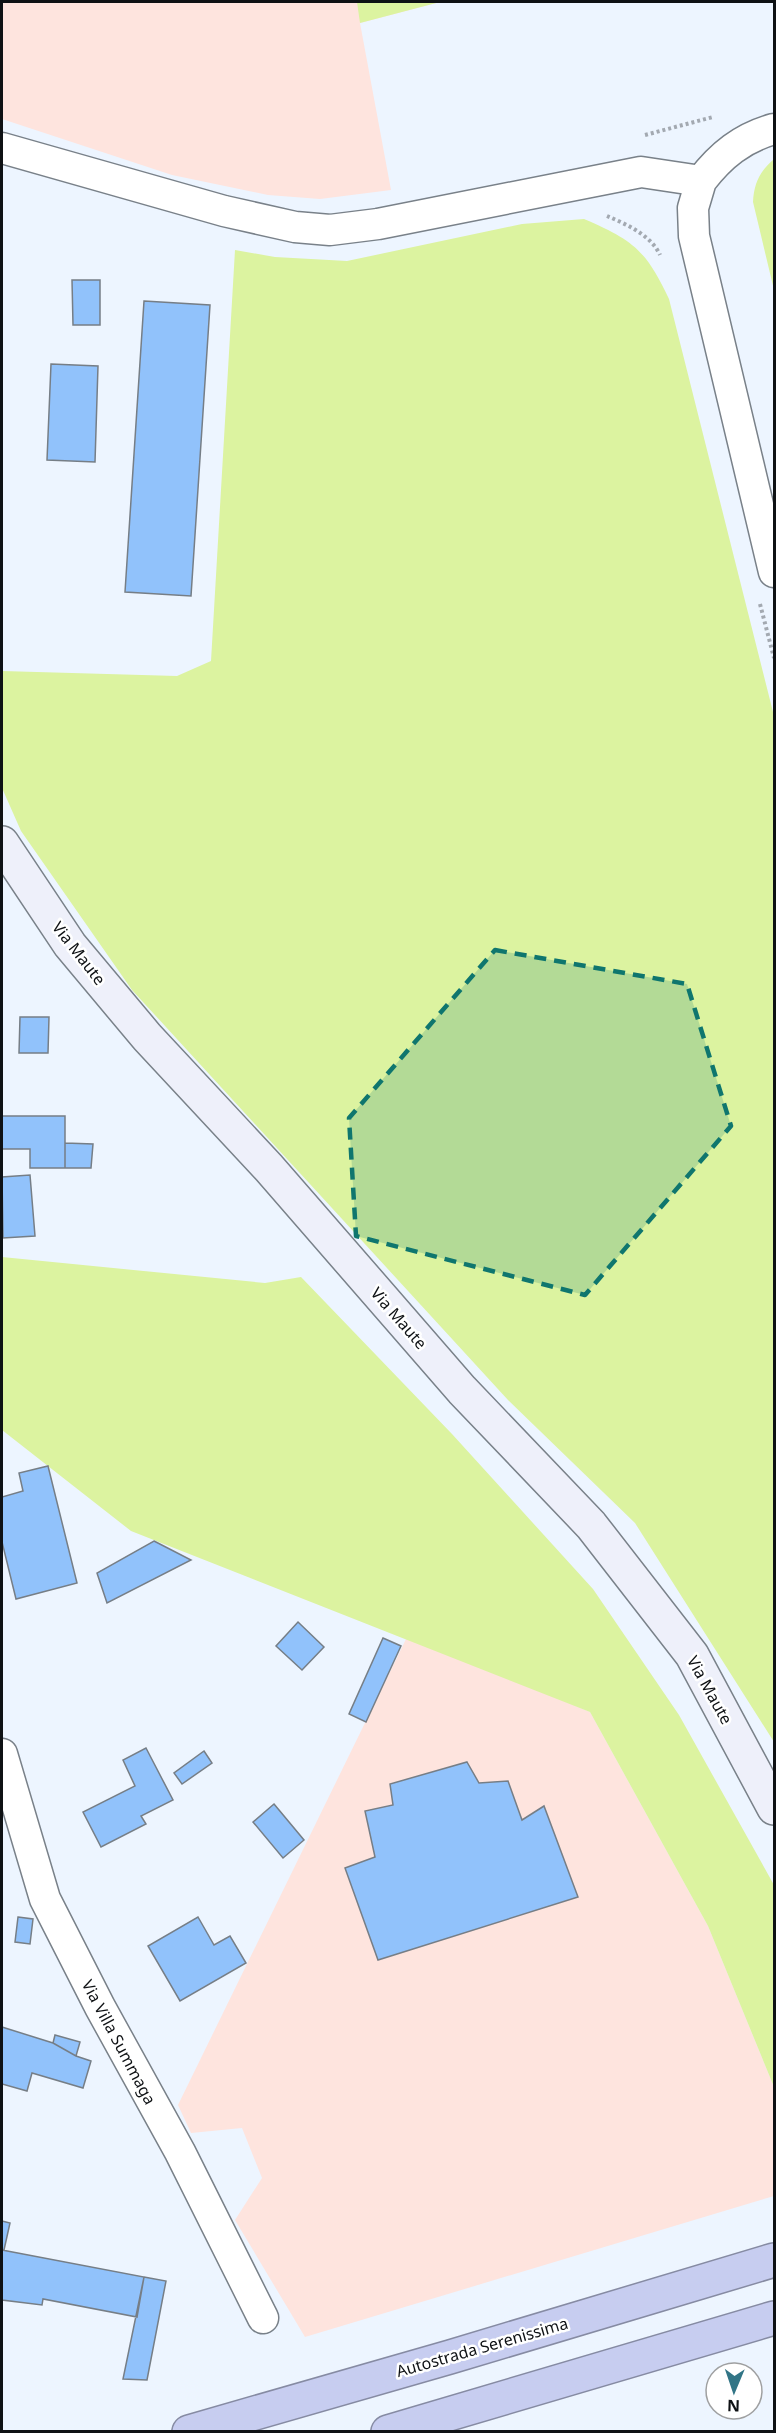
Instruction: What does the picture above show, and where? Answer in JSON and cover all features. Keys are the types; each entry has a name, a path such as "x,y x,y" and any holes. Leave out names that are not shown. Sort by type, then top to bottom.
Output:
{"highway":[{"name":"Autostrada Serenissima","path":"189,2432 774,2260"},
{"path":"388,2432 774,2319"}],"street":[{"path":"774,129 754,135 735,146 715,163 701,182 693,208 694,236 774,572"},
{"path":"2,148 224,211 295,227 330,230 378,224 641,172 701,182"},
{"name":"Via Maute","path":"2,843 70,945 147,1037 269,1168 462,1390 591,1525 692,1655 774,1808"},
{"name":"Via Villa Summaga","path":"2,1754 45,1899 100,2007 180,2152 263,2318"}],"path":[{"path":"639,137 718,116"},
{"path":"568,186 574,206 603,214 629,226 657,247 662,260"},
{"path":"760,601 774,658"}],"highlighted area":[{"path":"495,950 687,984 731,1126 585,1295 356,1236 349,1118"}],"shaded area":[{"path":"2,2 440,2 360,23 391,190 320,199 268,195 172,175 2,119"},
{"path":"408,1635 590,1712 708,1926 774,2087 774,2196 305,2337 235,2220 262,2178 242,2128 191,2133 178,2105"}],"green space":[{"path":"357,2 440,2 360,23"},
{"path":"774,159 774,290 753,202 759,178"},
{"path":"584,219 615,233 636,248 653,269 669,299 774,716 774,1742 635,1523 508,1400 132,990 21,831 2,788 2,671 177,676 211,661 235,250 275,257 347,261 522,224"},
{"path":"2,1257 265,1283 301,1277 452,1434 593,1589 679,1715 774,1885 774,2087 708,1926 590,1712 131,1531 2,1430"}],"building":[{"path":"72,280 100,280 100,325 73,325"},
{"path":"144,301 210,305 191,596 125,592"},
{"path":"51,364 98,366 95,462 47,460"},
{"path":"20,1017 49,1017 48,1053 19,1053"},
{"path":"2,1116 65,1116 65,1168 30,1168 30,1149 2,1149"},
{"path":"65,1143 93,1144 91,1168 65,1168"},
{"path":"30,1175 35,1236 3,1238 2,1177"},
{"path":"48,1466 77,1583 16,1599 2,1542 2,1497 23,1491 19,1473"},
{"path":"154,1541 191,1560 107,1603 97,1573"},
{"path":"298,1622 324,1647 302,1670 276,1646"},
{"path":"383,1638 401,1646 366,1722 349,1714"},
{"path":"146,1748 173,1800 141,1816 146,1824 101,1847 83,1812 135,1786 123,1760"},
{"path":"204,1751 212,1763 182,1784 174,1773"},
{"path":"467,1762 479,1783 508,1781 522,1820 544,1806 578,1897 378,1960 345,1868 375,1857 365,1811 393,1805 390,1784"},
{"path":"274,1804 304,1840 283,1858 253,1822"},
{"path":"18,1917 33,1919 30,1944 15,1942"},
{"path":"198,1917 214,1945 230,1936 246,1963 180,2001 148,1946"},
{"path":"2,2027 53,2043 76,2056 91,2061 83,2088 32,2073 27,2091 2,2084"},
{"path":"55,2035 80,2042 76,2056 53,2043"},
{"path":"2,2221 10,2223 4,2250 2,2250"},
{"path":"2,2250 144,2277 137,2317 43,2299 42,2305 2,2300"},
{"path":"144,2277 166,2281 147,2380 123,2379"}]}
